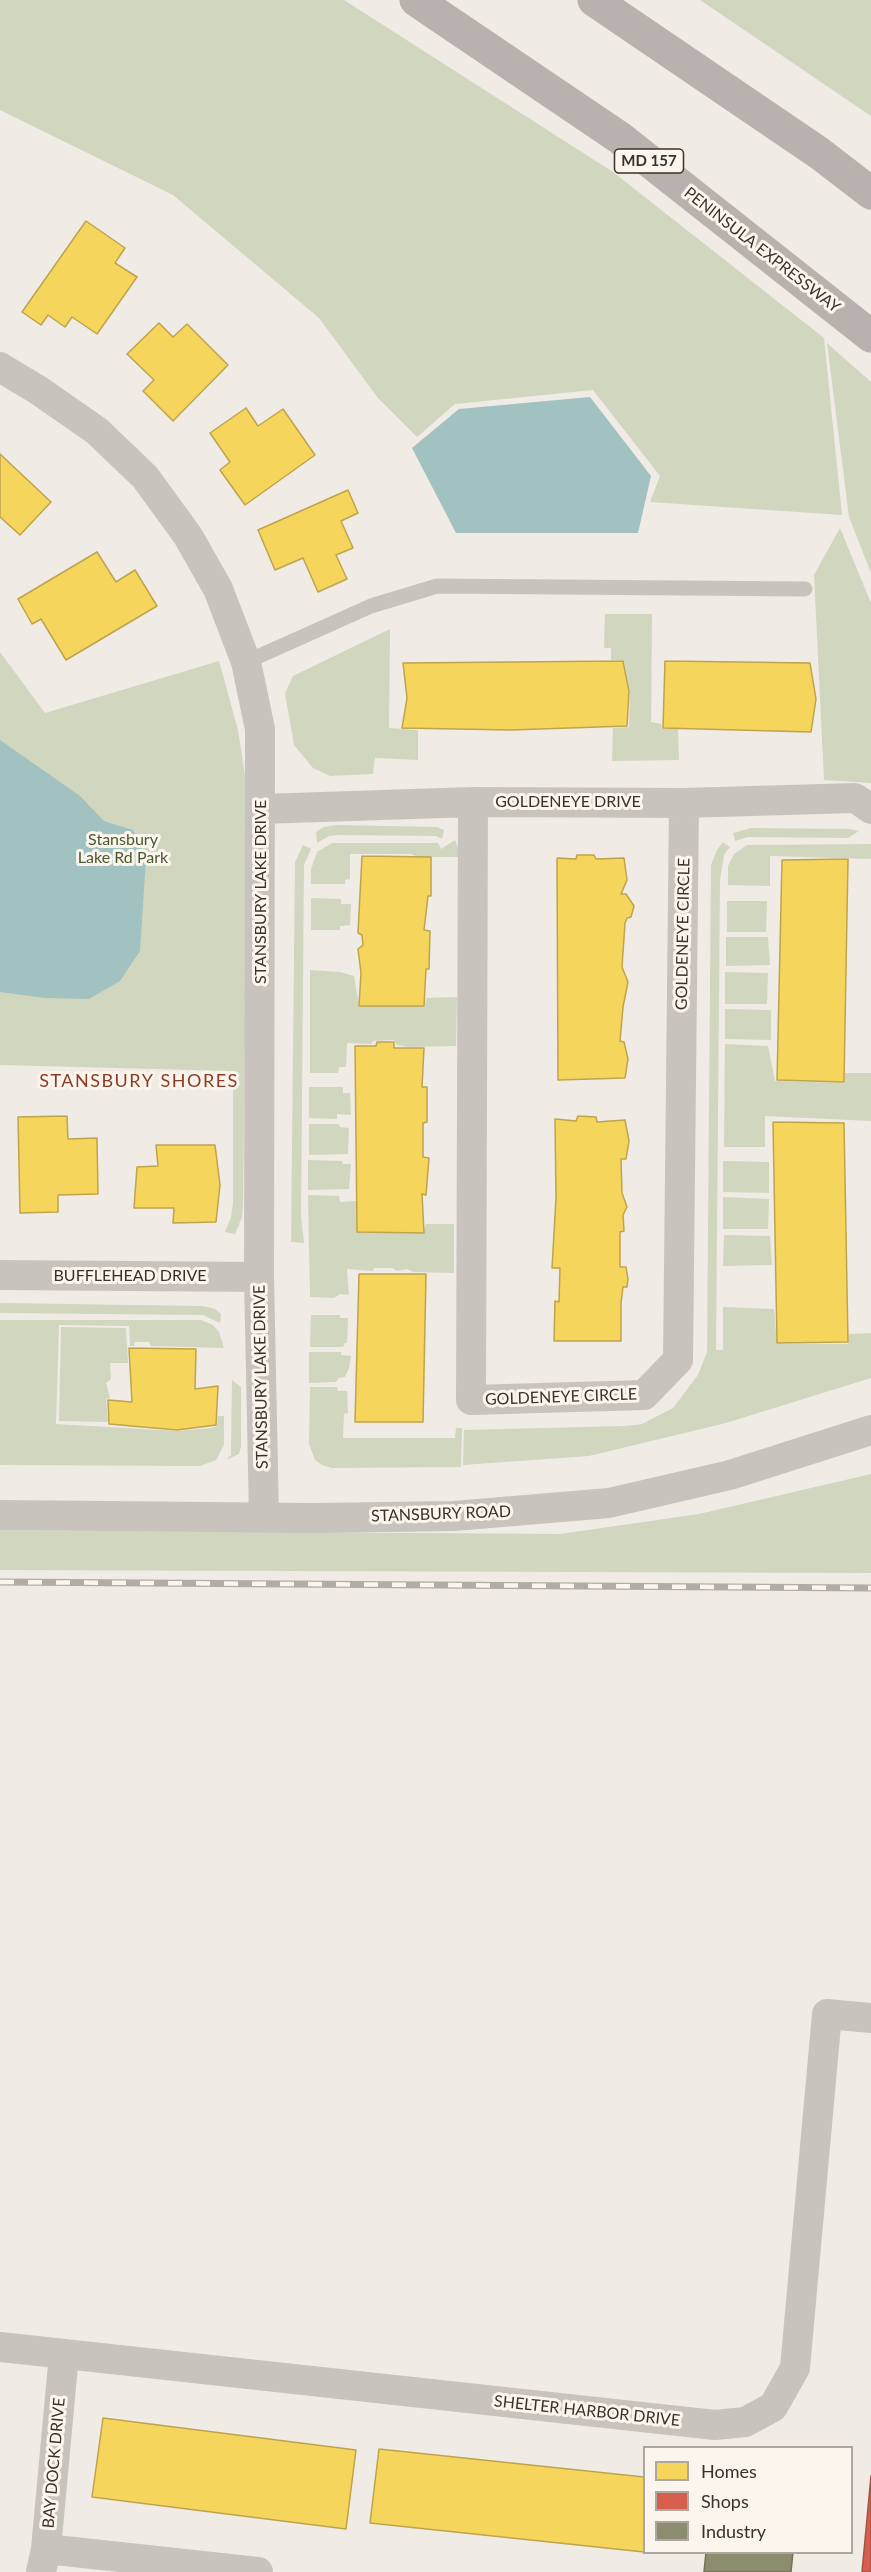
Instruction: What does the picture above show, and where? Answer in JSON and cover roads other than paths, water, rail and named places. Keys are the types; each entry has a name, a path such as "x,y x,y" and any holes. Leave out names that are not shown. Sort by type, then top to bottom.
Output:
{"main road":[{"name":"PENINSULA EXPRESSWAY","path":"416,0 620,138 871,336"},
{"path":"594,0 819,153 871,193"}],"street":[{"name":"STANSBURY LAKE DRIVE","path":"0,367 97,431 145,477 188,536 218,589 246,662 260,729 259,1277 264,1517"},
{"name":"GOLDENEYE DRIVE","path":"261,809 473,802 684,802 855,798 871,810"},
{"name":"GOLDENEYE CIRCLE","path":"473,802 471,1400 644,1395 678,1360 684,802"},
{"name":"BUFFLEHEAD DRIVE","path":"0,1275 259,1277"},
{"name":"STANSBURY ROAD","path":"0,1515 454,1516 609,1503 730,1476 871,1430"},
{"name":"SHELTER HARBOR DRIVE","path":"0,2347 715,2425 745,2422 773,2407 795,2368 827,2014 871,2018"},
{"name":"BAY DOCK DRIVE","path":"44,2560 64,2354"},
{"path":"44,2560 258,2572"}],"lane":[{"path":"246,662 371,606 437,586 806,589"}],"water":[{"path":"590,397 651,476 638,533 456,533 412,448 459,409"},
{"path":"0,740 80,796 104,821 133,830 146,858 140,951 120,981 89,999 45,998 0,992"}],"railway":[{"path":"0,1582 871,1588"}],"district":[{"name":"STANSBURY SHORES","path":"139,1081"}],"park label":[{"name":"Stansbury Lake Rd Park","path":"123,849"}]}
